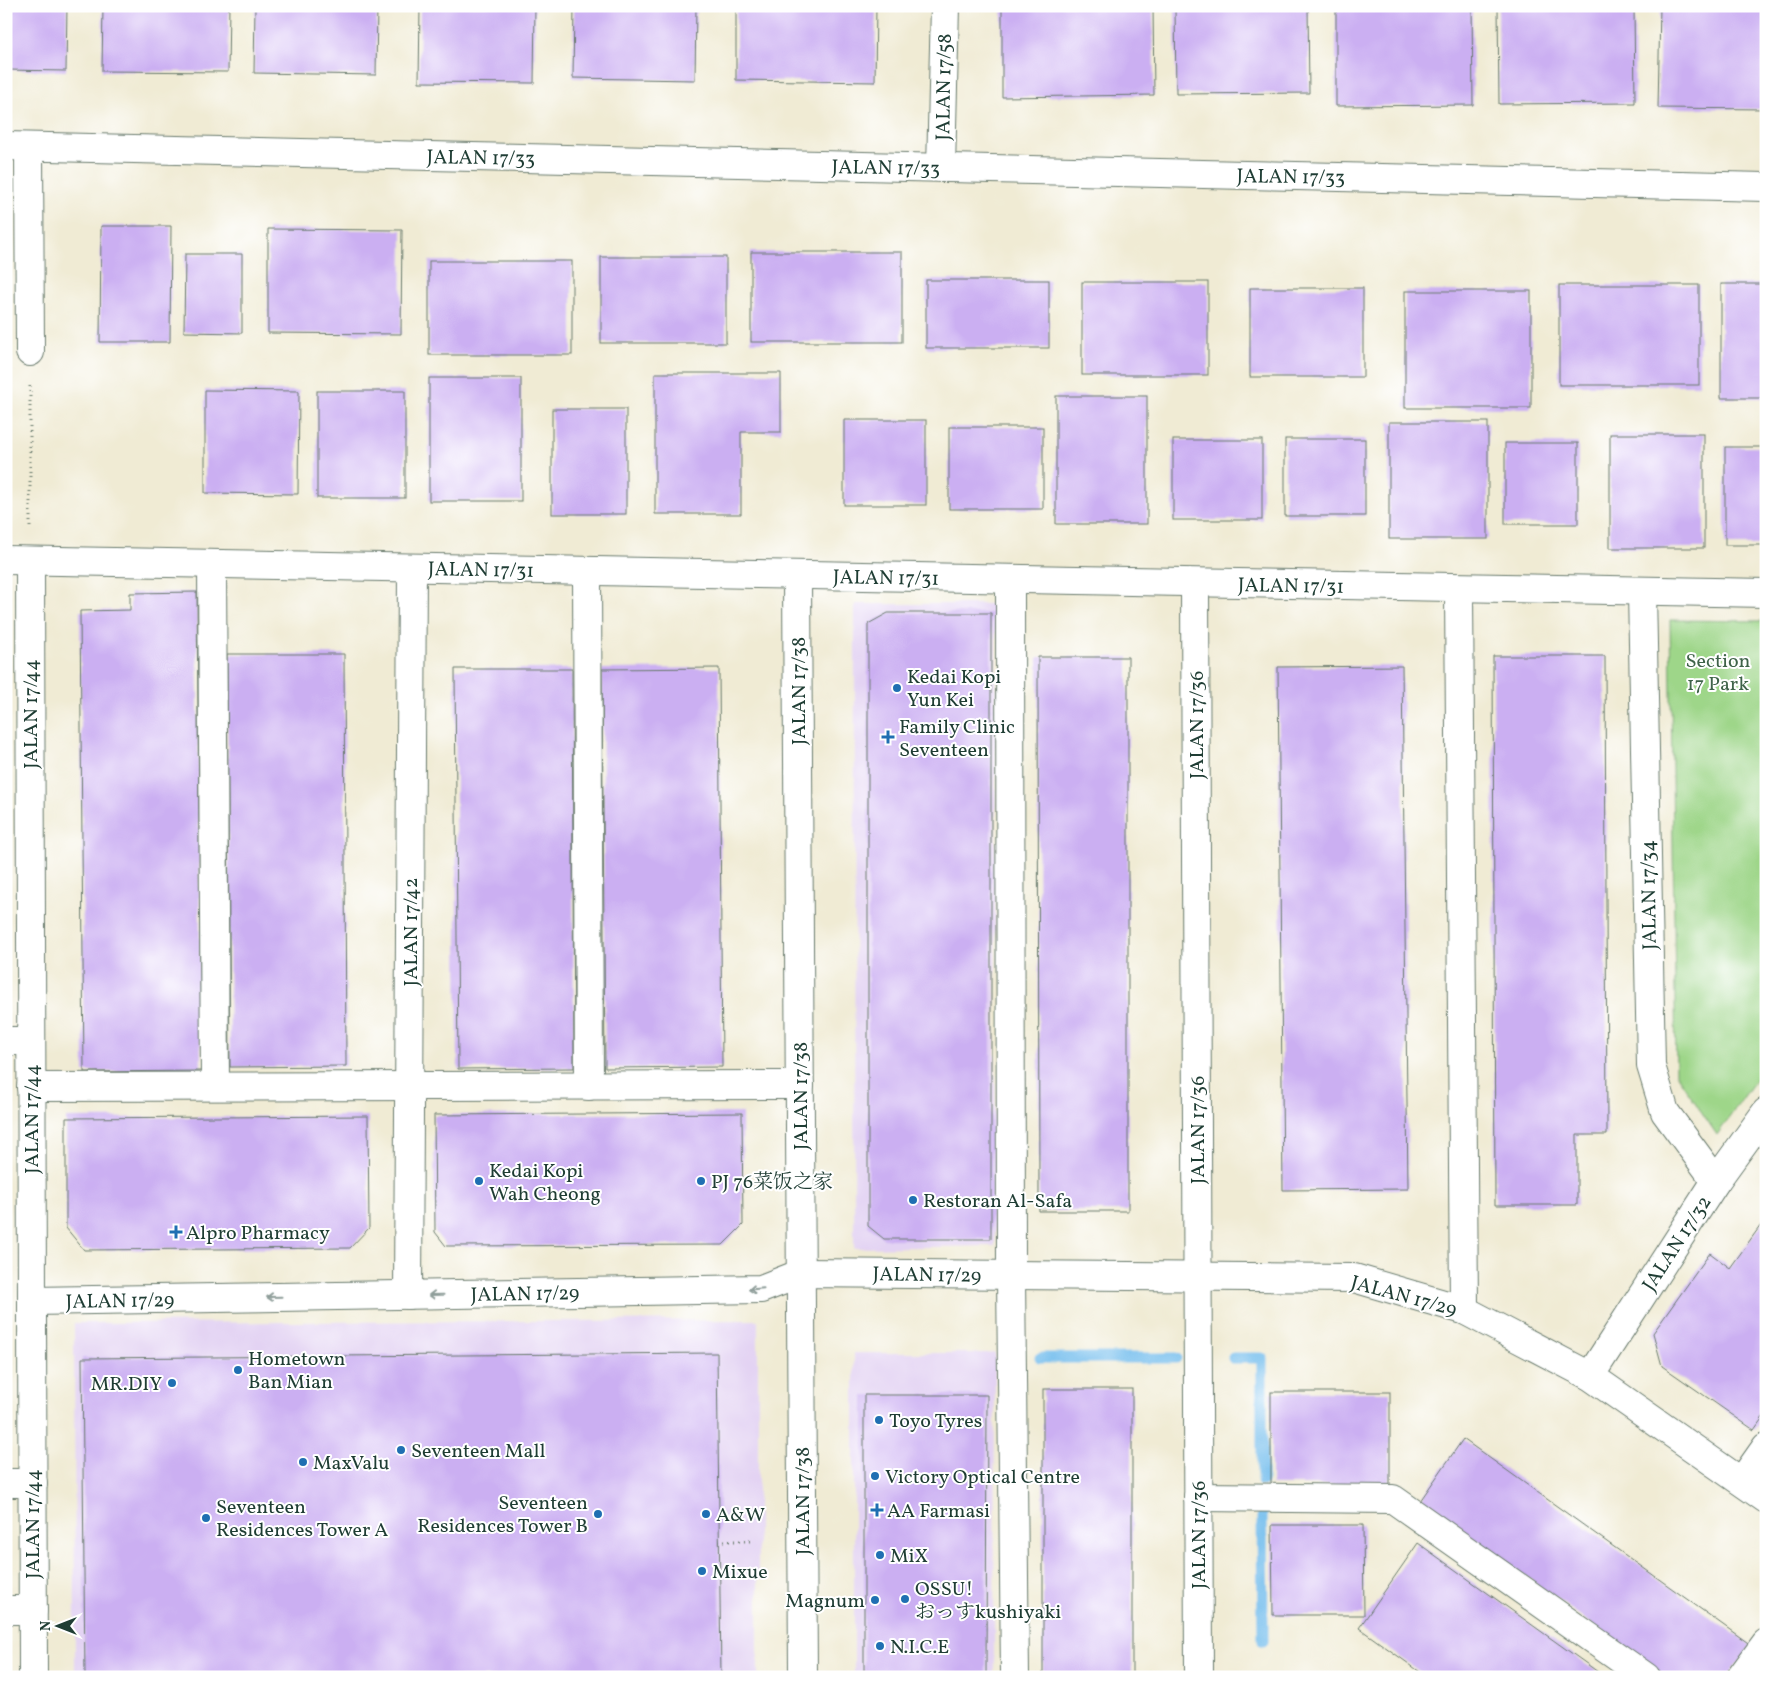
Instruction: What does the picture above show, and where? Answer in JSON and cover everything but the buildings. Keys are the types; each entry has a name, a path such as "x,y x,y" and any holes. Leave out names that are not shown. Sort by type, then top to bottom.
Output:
{"street":[{"name":"JALAN 17/58","path":"941,168 944,6"},
{"name":"JALAN 17/33","path":"18,147 1766,187"},
{"path":"18,147 30,352"},
{"name":"JALAN 17/31","path":"18,560 1766,593"},
{"name":"JALAN 17/44","path":"18,560 19,1041 31,1087 32,1301 19,1483 19,1610 33,1677"},
{"path":"212,564 215,1086"},
{"name":"JALAN 17/42","path":"408,1295 412,568"},
{"path":"587,571 589,1086"},
{"name":"JALAN 17/38","path":"797,575 803,1677"},
{"path":"1010,579 1011,1275 1016,1677"},
{"name":"JALAN 17/36","path":"1195,583 1199,1677"},
{"path":"1458,588 1464,1310"},
{"name":"JALAN 17/34","path":"1642,591 1652,1066 1665,1112 1716,1181"},
{"path":"31,1087 800,1085"},
{"name":"JALAN 17/32","path":"1590,1376 1716,1181 1766,1112"},
{"name":"JALAN 17/29","path":"32,1301 761,1289 802,1273 1354,1278 1464,1310 1590,1376 1766,1498"},
{"path":"1742,1481 1766,1447"},
{"path":"1198,1497 1393,1499 1646,1677"},
{"path":"1742,1677 1766,1643"}],"path":[{"path":"18,560 30,352"},
{"path":"719,1541 753,1541"}],"shaded area":[{"path":"855,604 996,604 995,1246 854,1248"},
{"name":"Seventeen Mall","path":"758,1320 758,1677 75,1677 74,1323"},
{"path":"854,1353 995,1353 994,1677 854,1677"}],"green space":[{"name":"Section 17 Park","path":"1670,620 1766,621 1766,1065 1717,1135 1676,1074"}],"waterway":[{"path":"1040,1358 1176,1358"},
{"path":"1233,1358 1262,1358 1262,1481"},
{"path":"1262,1512 1263,1641"}],"place":[{"name":"Kedai Kopi Yun Kei","path":"897,688"},
{"name":"Family Clinic Seventeen","path":"888,737"},
{"name":"Kedai Kopi Wah Cheong","path":"479,1181"},
{"name":"PJ 76菜饭之家","path":"701,1181"},
{"name":"Restoran Al-Safa","path":"913,1200"},
{"name":"Alpro Pharmacy","path":"176,1232"},
{"name":"Hometown Ban Mian","path":"238,1370"},
{"name":"MR.DIY","path":"172,1383"},
{"name":"Toyo Tyres","path":"879,1420"},
{"name":"Seventeen Mall","path":"401,1450"},
{"name":"MaxValu","path":"303,1462"},
{"name":"Victory Optical Centre","path":"875,1476"},
{"name":"AA Farmasi","path":"877,1510"},
{"name":"Seventeen Residences Tower B","path":"598,1514"},
{"name":"A&W","path":"706,1514"},
{"name":"Seventeen Residences Tower A","path":"206,1518"},
{"name":"MiX","path":"880,1555"},
{"name":"Mixue","path":"702,1571"},
{"name":"OSSU! おっすkushiyaki","path":"905,1599"},
{"name":"Magnum","path":"875,1600"},
{"name":"N.I.C.E","path":"880,1646"}]}
